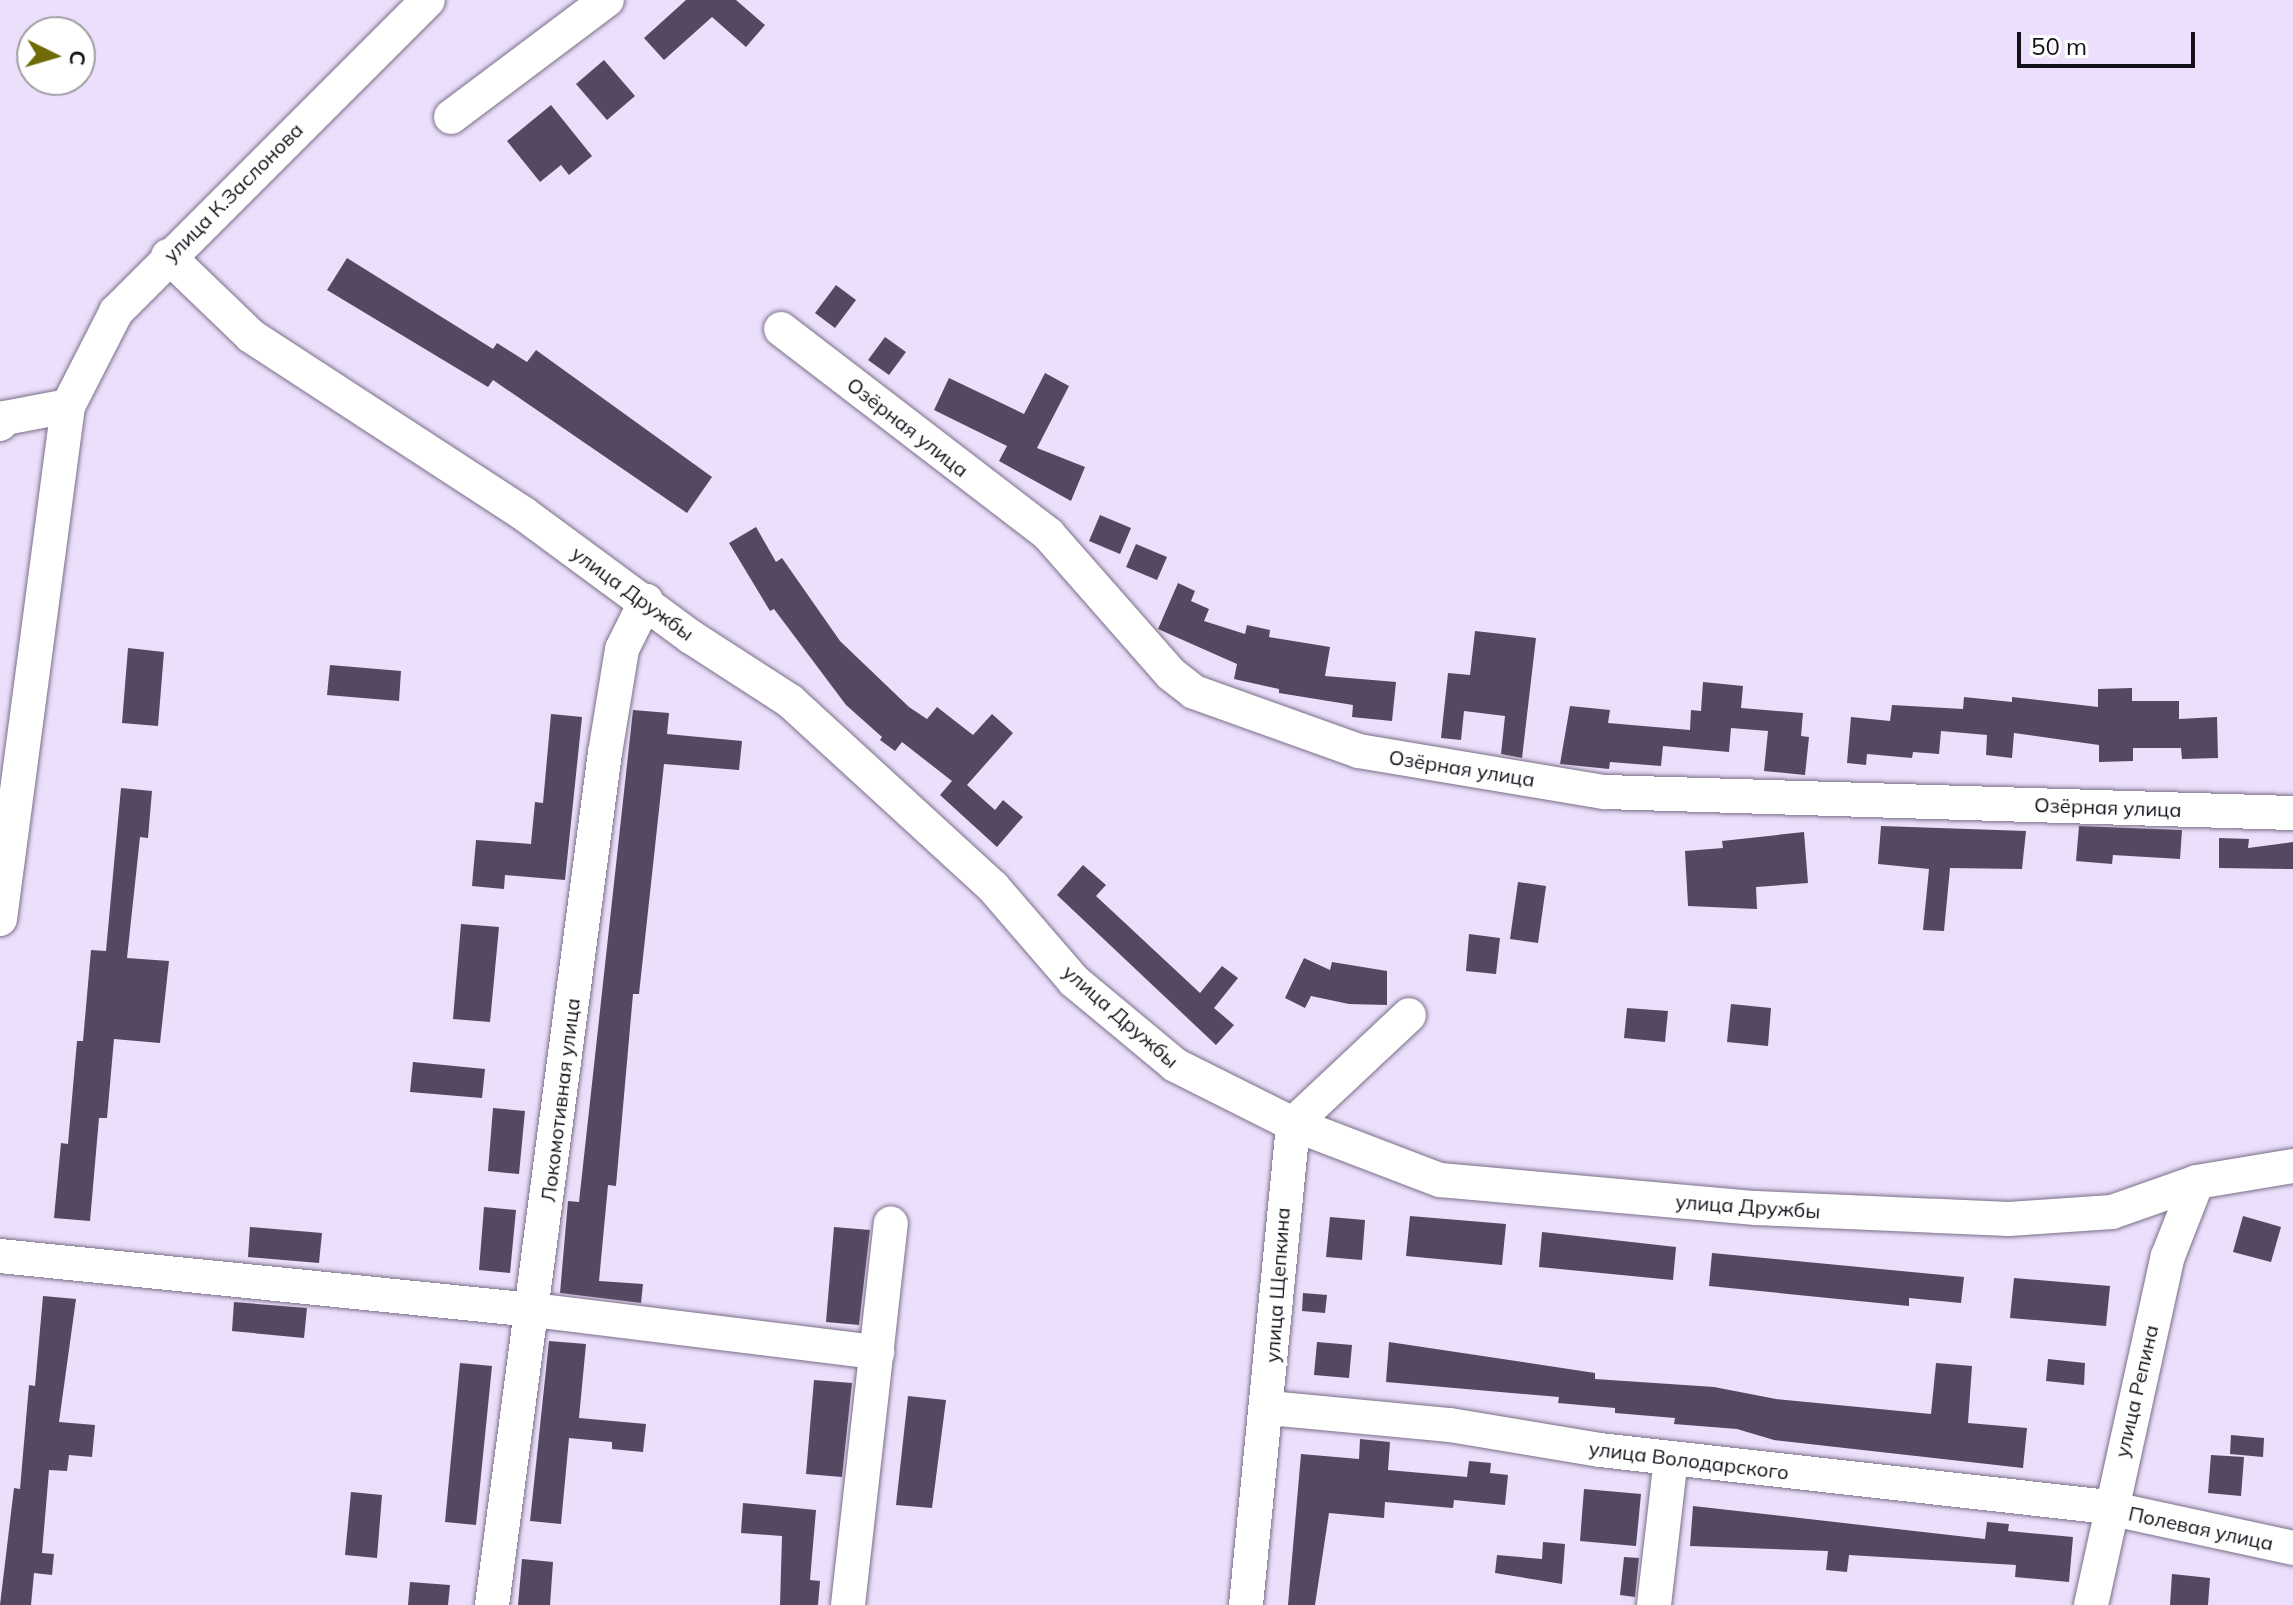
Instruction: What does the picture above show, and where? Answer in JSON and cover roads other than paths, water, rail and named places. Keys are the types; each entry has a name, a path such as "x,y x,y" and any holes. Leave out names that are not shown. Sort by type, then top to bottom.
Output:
{"street":[{"name":"улица К.Заслонова","path":"0,919 68,406 116,312 168,256 428,0"},
{"path":"451,117 607,0"},
{"name":"улица Дружбы","path":"168,256 251,336 524,514 790,701 993,887 1074,981 1175,1065 1293,1124 1440,1180 1756,1208 2009,1219 2112,1212 2197,1182 2293,1166"},
{"name":"Озёрная улица","path":"781,329 1048,534 1171,674 1194,692 1359,751 1605,792 2293,813"},
{"path":"0,424 5,418 68,406"},
{"name":"Локомотивная улица","path":"492,1605 605,753 622,649 646,601"},
{"path":"1293,1124 1409,1015"},
{"name":"улица Щепкина","path":"1246,1605 1269,1408 1278,1237 1293,1124"},
{"name":"улица Репина","path":"2091,1605 2109,1508 2168,1256 2197,1182"},
{"path":"848,1605 891,1223"},
{"path":"0,1256 533,1310 877,1352"},
{"name":"улица Володарского","path":"1269,1408 1450,1425 1671,1459 2109,1508"},
{"path":"1654,1605 1671,1459"},
{"name":"Полевая улица","path":"2109,1508 2293,1548"}]}
